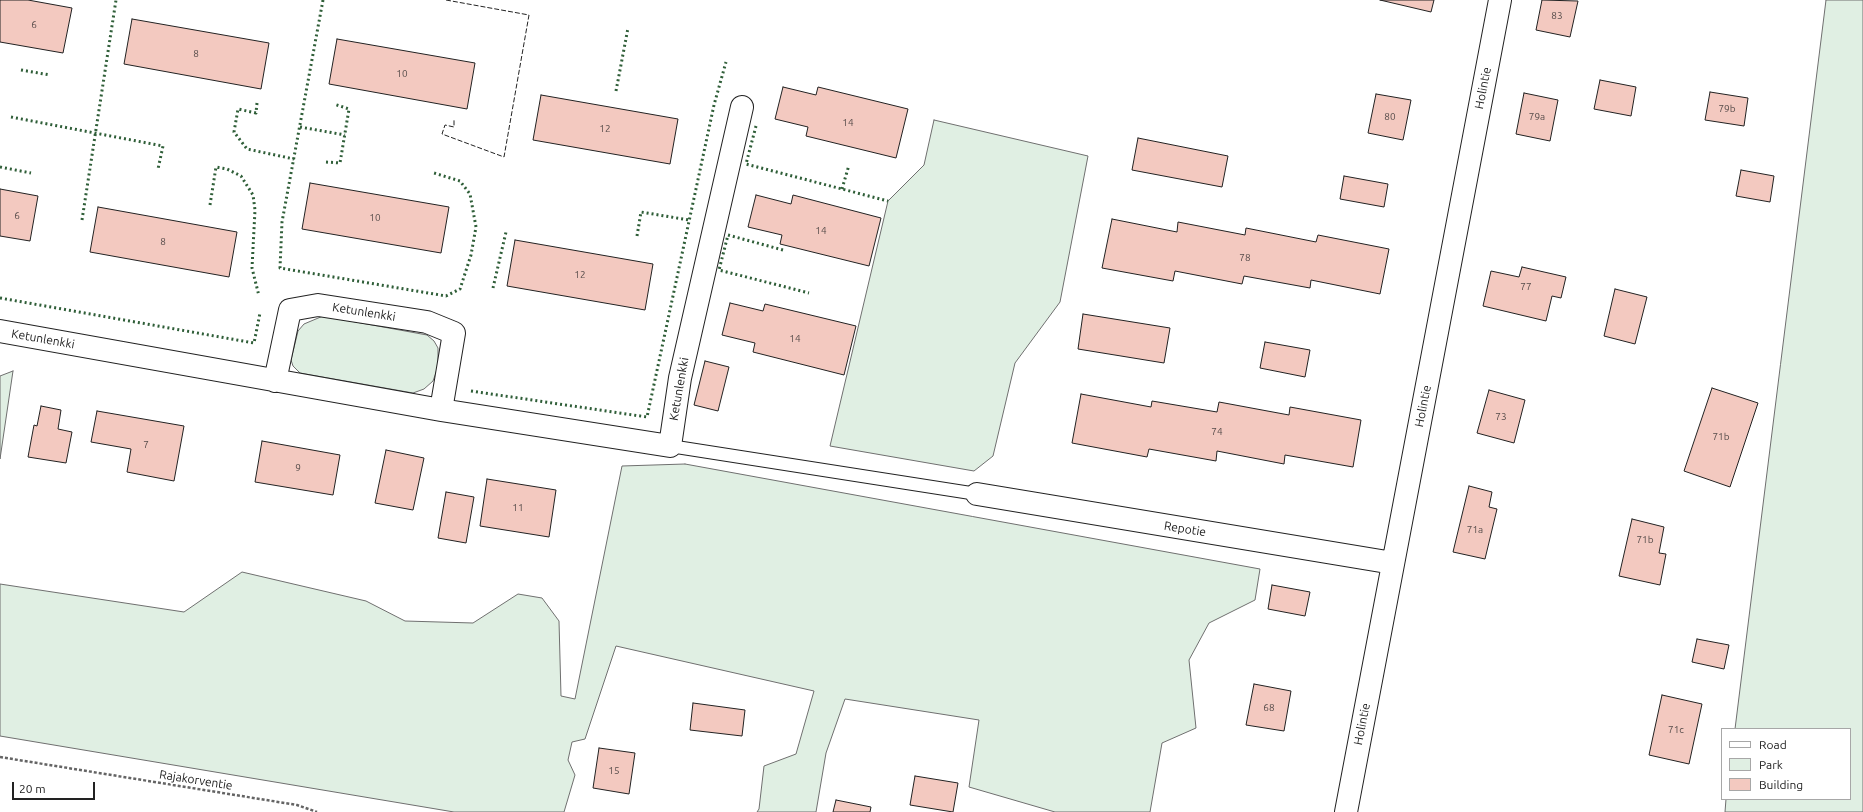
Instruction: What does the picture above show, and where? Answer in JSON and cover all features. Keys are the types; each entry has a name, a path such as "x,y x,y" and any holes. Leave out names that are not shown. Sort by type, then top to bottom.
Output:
{"street":[{"name":"Holintie","path":"1346,812 1500,0"},
{"name":"Ketunlenkki","path":"0,331 441,410 670,446 680,378 742,107"},
{"name":"Ketunlenkki","path":"275,381 290,310 318,305 427,322 454,333 441,410"},
{"name":"Repotie","path":"977,494 1393,564"}],"lane":[{"path":"670,446 977,494"}],"path":[{"name":"Rajakorventie","path":"0,757 298,805 318,812"}],"green space":[{"path":"1826,0 1863,0 1863,812 1725,812 1726,800 1851,800 1851,728 1735,728"},
{"path":"934,120 1088,156 1060,302 1015,363 993,456 974,471 830,446 888,201 924,165"},
{"path":"323,316 427,335 434,341 438,348 438,367 433,381 424,389 413,393 300,373 293,366 291,360 298,331 304,324"},
{"path":"13,371 0,459 0,376"},
{"path":"685,464 1260,569 1255,600 1209,623 1189,660 1196,728 1162,743 1150,812 1055,812 969,787 979,720 845,699 826,753 816,812 757,812 759,809 764,766 796,754 814,691 616,646 585,739 572,742 568,760 575,775 564,812 454,812 0,736 0,584 184,612 242,572 366,601 405,621 473,623 518,594 542,598 559,621 561,696 575,699 622,466"}],"building":[{"path":"0,0 28,0 72,8 63,53 0,42"},
{"path":"1380,0 1434,0 1431,12"},
{"path":"1542,0 1578,1 1570,37 1536,30"},
{"path":"132,19 269,43 261,89 124,64"},
{"path":"337,39 475,63 467,109 329,84"},
{"path":"1600,80 1636,87 1631,116 1594,109"},
{"path":"783,87 816,95 818,87 908,109 896,158 806,136 808,127 775,119"},
{"path":"1710,92 1748,98 1744,126 1705,120"},
{"path":"1524,93 1558,100 1550,141 1516,134"},
{"path":"1376,94 1411,100 1403,140 1368,133"},
{"path":"541,95 678,119 670,164 533,140"},
{"path":"1138,138 1228,156 1222,187 1132,170"},
{"path":"1741,170 1774,176 1770,202 1736,196"},
{"path":"1344,176 1388,184 1384,207 1340,199"},
{"path":"310,183 449,207 441,253 302,229"},
{"path":"0,189 38,196 30,241 0,236"},
{"path":"756,195 791,204 793,195 881,218 869,266 780,244 782,235 748,227"},
{"path":"98,207 237,232 229,277 90,252"},
{"path":"1112,219 1177,232 1178,222 1245,235 1246,228 1316,242 1318,235 1389,249 1380,294 1311,280 1310,288 1244,276 1242,284 1175,271 1173,281 1102,268"},
{"path":"515,240 653,264 645,310 507,286"},
{"path":"1522,267 1566,277 1561,298 1552,296 1546,321 1483,306 1491,271 1519,277"},
{"path":"1615,289 1647,297 1635,344 1604,336"},
{"path":"730,303 763,311 765,304 856,326 844,375 753,352 755,343 722,335"},
{"path":"1083,314 1170,328 1164,363 1078,349"},
{"path":"1265,342 1310,350 1305,377 1260,368"},
{"path":"705,361 729,367 718,411 694,405"},
{"path":"1712,388 1758,403 1730,487 1684,471"},
{"path":"1489,390 1525,400 1514,443 1477,433"},
{"path":"1081,394 1151,407 1152,401 1217,412 1219,402 1289,415 1290,407 1361,420 1353,467 1285,455 1284,464 1217,451 1216,461 1149,449 1147,457 1072,443"},
{"path":"41,406 61,410 58,429 72,432 66,463 28,457 34,425 37,426"},
{"path":"97,411 184,426 174,481 127,472 131,449 91,442"},
{"path":"262,441 340,455 333,495 255,482"},
{"path":"386,450 424,458 413,510 375,503"},
{"path":"487,479 556,490 549,537 480,526"},
{"path":"1469,486 1492,492 1489,507 1497,509 1485,559 1453,552"},
{"path":"446,492 474,497 466,543 438,538"},
{"path":"1632,519 1664,527 1659,553 1666,554 1660,585 1619,576"},
{"path":"1272,585 1310,592 1305,616 1268,609"},
{"path":"1697,639 1729,645 1724,669 1692,662"},
{"path":"1254,684 1291,691 1284,731 1246,725"},
{"path":"1662,695 1702,704 1689,764 1649,755"},
{"path":"693,703 745,710 742,736 690,730"},
{"path":"599,748 635,753 629,794 593,788"},
{"path":"915,776 958,783 953,812 910,805"},
{"path":"836,800 871,807 870,812 833,812"}],"hedge":[{"path":"82,220 116,0"},
{"path":"323,0 282,222 280,268 446,296 460,289 471,255 476,227 470,194 460,181 434,173"},
{"path":"616,91 628,28"},
{"path":"471,391 647,417 714,105 726,62"},
{"path":"21,70 50,75"},
{"path":"257,103 256,113 238,109 234,132 247,149 294,159"},
{"path":"326,162 340,163 349,109 334,104"},
{"path":"11,117 163,146 158,169"},
{"path":"756,126 746,164 888,201"},
{"path":"300,127 345,135"},
{"path":"842,189 849,165"},
{"path":"0,167 31,173"},
{"path":"210,205 216,167 227,169 241,176 253,195 255,210 252,268 259,296"},
{"path":"637,236 641,212 689,220"},
{"path":"493,288 506,232"},
{"path":"783,250 728,235 719,270 809,293"},
{"path":"0,298 254,343 260,313"}],"fence":[{"path":"446,0 529,15 504,157 442,134 445,125 454,127 454,120"}]}
